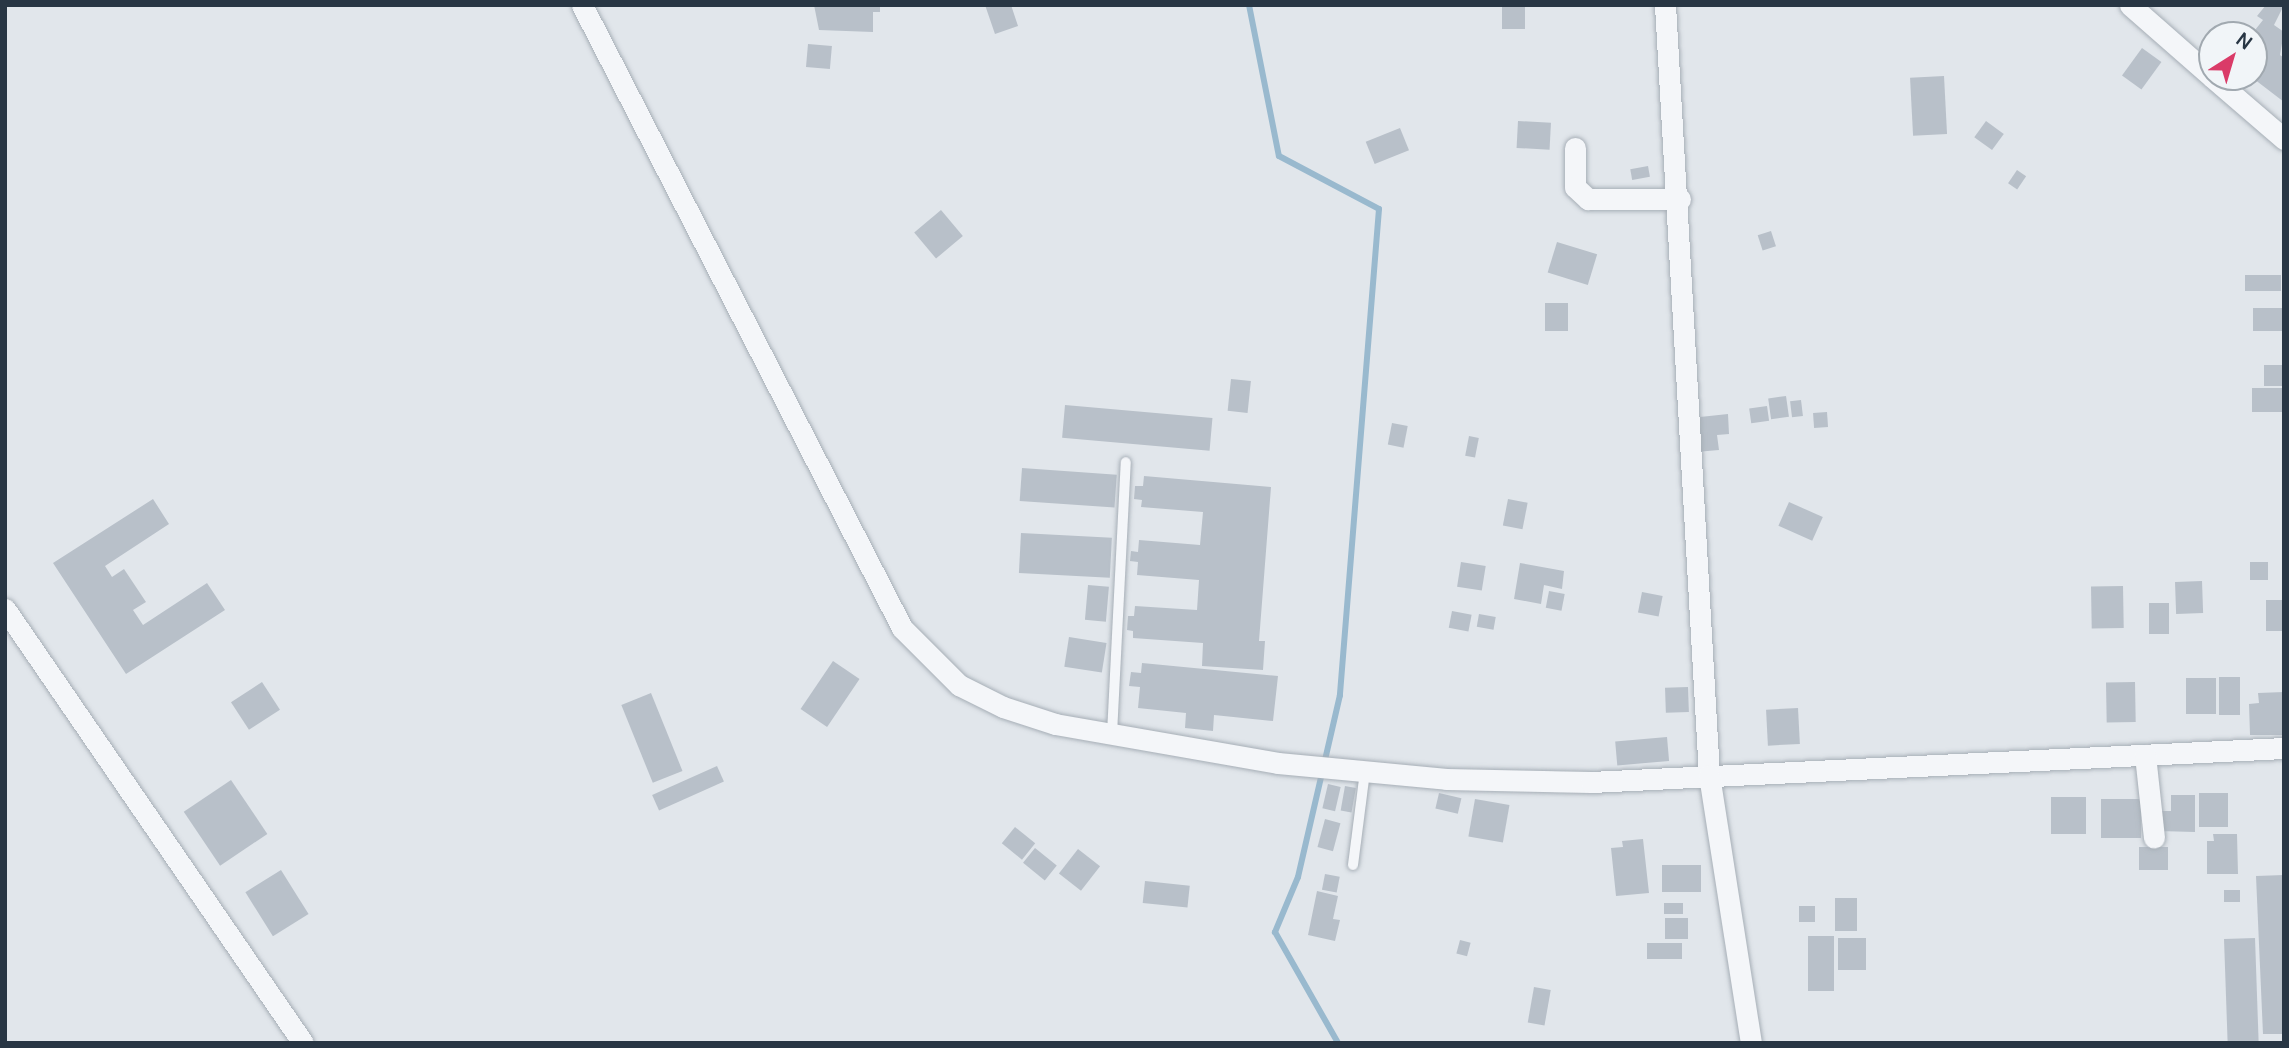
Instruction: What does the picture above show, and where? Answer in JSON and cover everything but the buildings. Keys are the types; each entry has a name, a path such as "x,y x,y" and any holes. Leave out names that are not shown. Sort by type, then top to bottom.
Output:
{"street":[{"path":"582,5 902,628 959,685 992,702 1055,724 1278,763 1446,779 1591,782 2284,748"},
{"path":"1665,5 1680,199 1709,775 1751,1043"},
{"path":"2130,5 2198,65"},
{"path":"2228,91 2284,139"},
{"path":"1575,148 1575,187 1588,199 1680,199"},
{"path":"5,609 303,1043"},
{"path":"2145,755 2154,838"}],"lane":[{"path":"1112,734 1126,462"},
{"path":"1353,865 1365,771"}],"waterway":[{"path":"1249,5 1279,156 1379,209 1340,695 1298,877 1275,932 1338,1043"}]}
